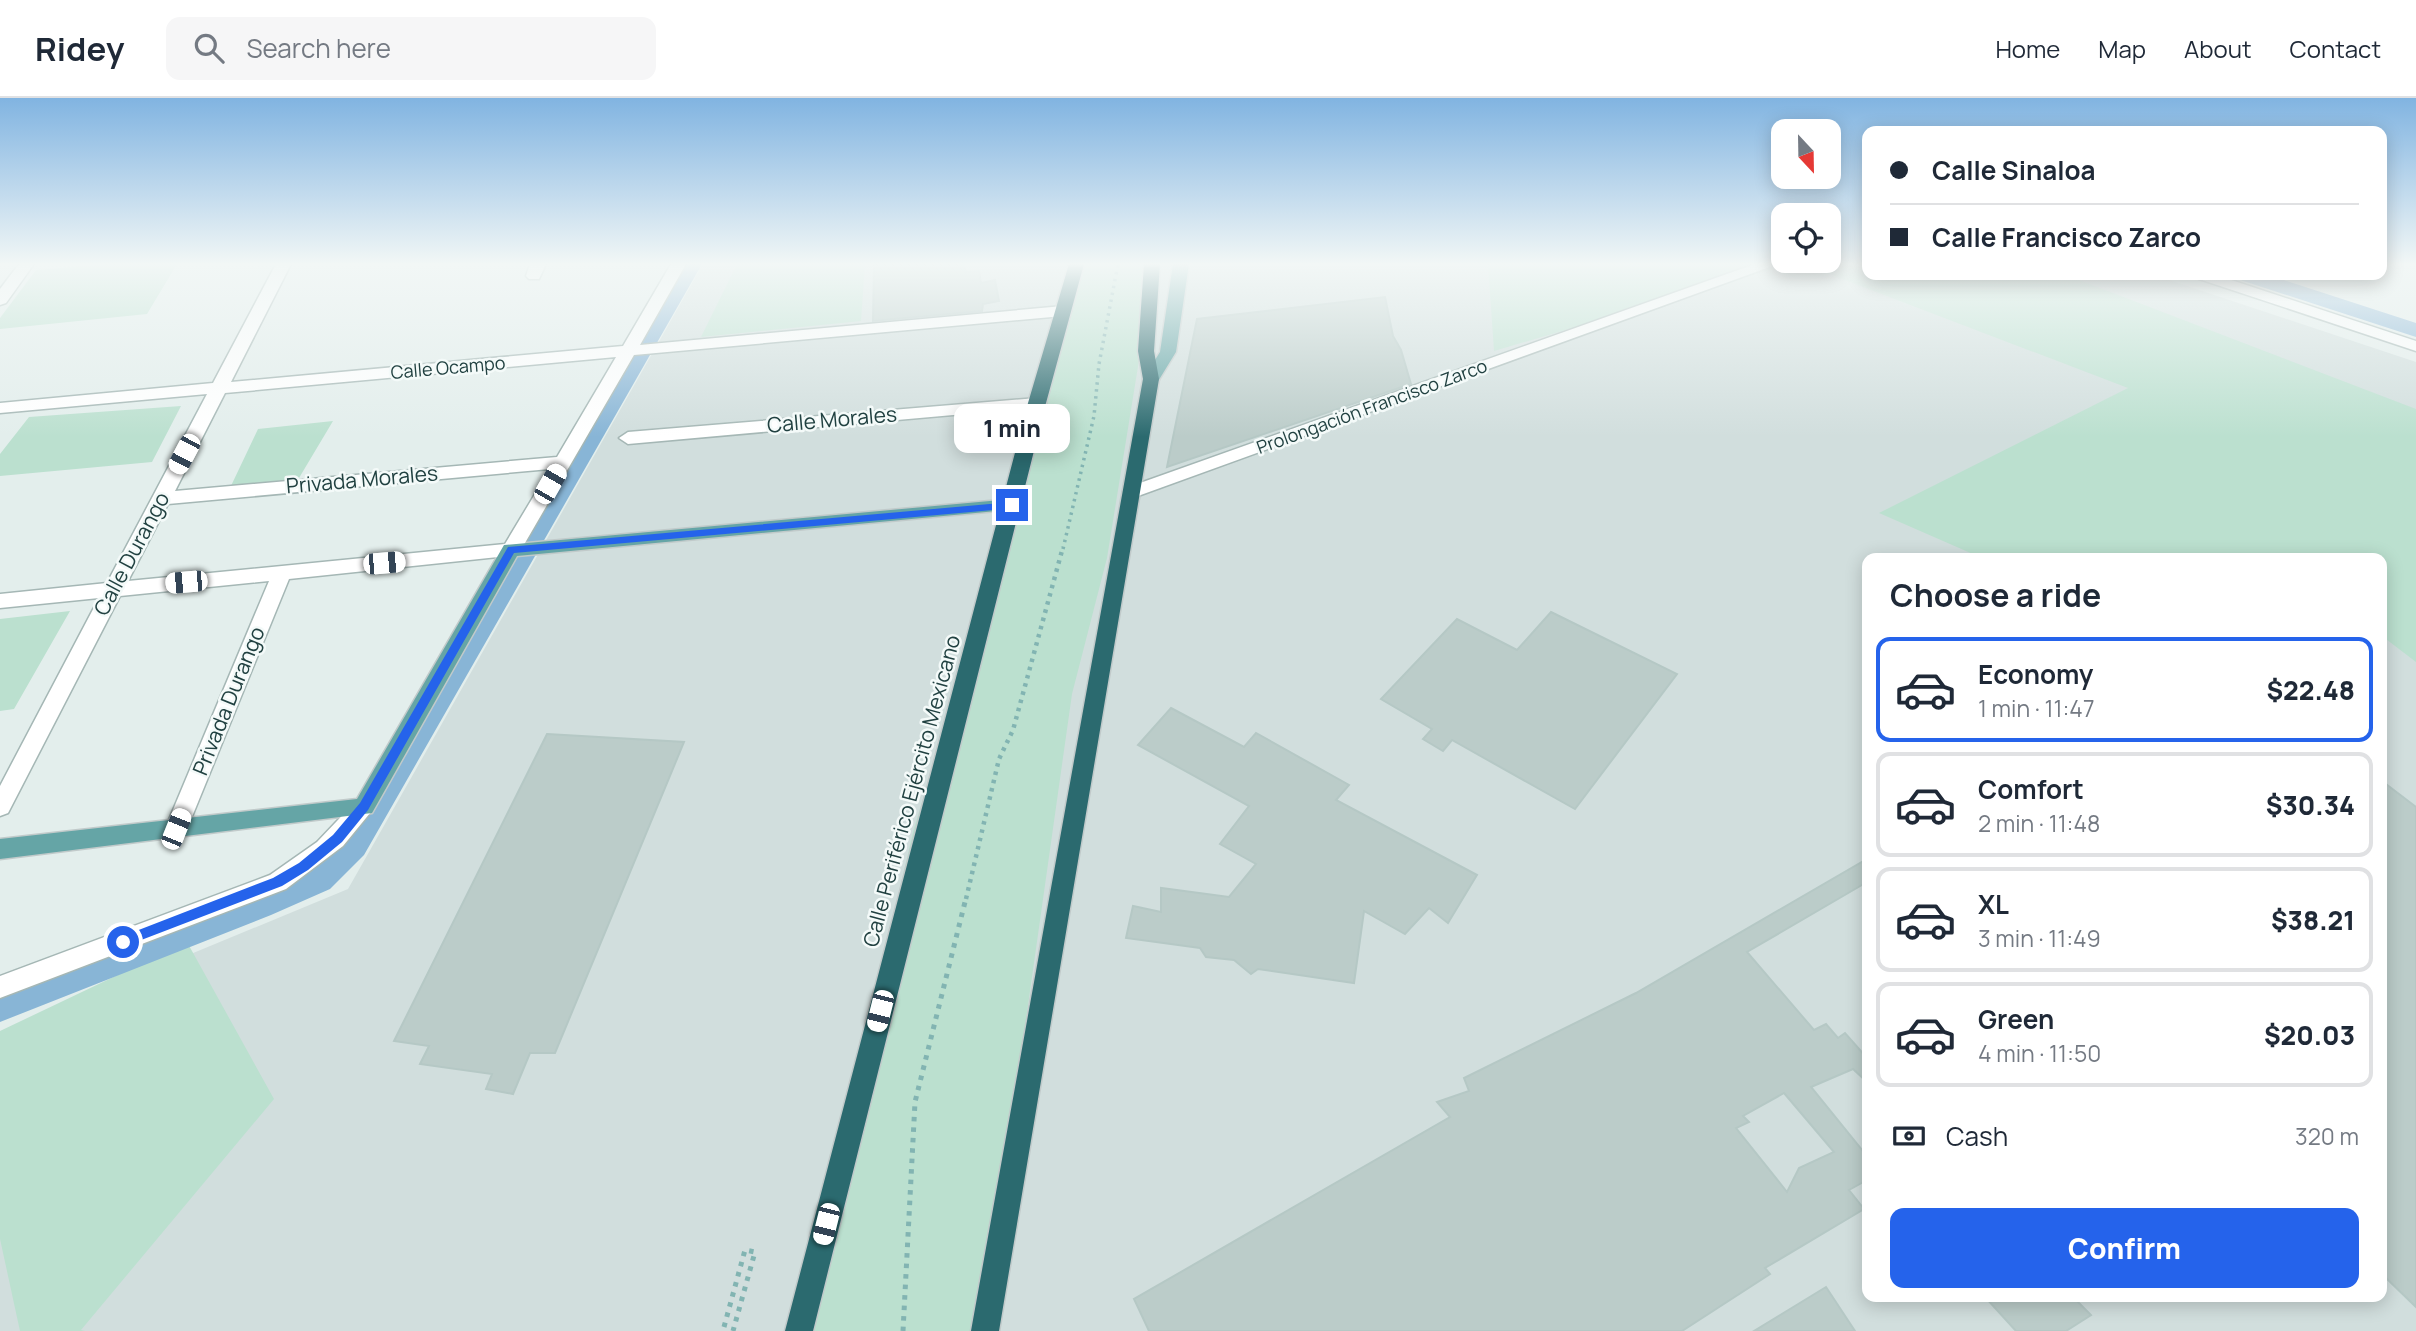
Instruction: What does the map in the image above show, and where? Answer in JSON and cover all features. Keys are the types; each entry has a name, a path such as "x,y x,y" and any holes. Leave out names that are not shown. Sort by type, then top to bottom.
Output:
{"highway":[{"name":"Calle Periférico Ejército Mexicano","path":"799,1331 1037,402 1060,322"},
{"path":"985,1331 1132,492 1150,379 1146,351 1148,322"}],"main road":[{"path":"1150,379 1168,352 1172,322"},
{"path":"0,849 364,807 517,549 1012,505"}],"street":[{"name":"Calle Durango","path":"0,807 254,322"},
{"path":"0,601 517,549 563,462 649,322"},
{"name":"Calle Ocampo","path":"0,408 952,322"},
{"name":"Prolongación Francisco Zarco","path":"1132,492 1610,322"},
{"path":"2342,322 2416,346"},
{"name":"Calle Morales","path":"628,438 1037,402"},
{"name":"Privada Morales","path":"161,498 563,462"},
{"name":"Privada Durango","path":"176,829 282,573"},
{"path":"0,987 278,882 304,867 337,839 364,807"}],"path":[{"path":"903,1331 915,1102 933,1038 999,758 1013,730 1063,550 1094,415 1099,364 1107,322"},
{"path":"724,1327 745,1250 755,1252 733,1331"}],"shaded area":[{"path":"670,322 2294,322 2416,362 2416,1331 0,1331 0,1033 348,889"}],"green space":[{"path":"0,322 73,322 0,329"},
{"path":"709,322 856,322 701,337"},
{"path":"1065,322 1142,322 1141,348 1107,558 1072,694 1019,1069 976,1331 795,1331 914,828 998,556"},
{"path":"1492,322 1594,322 1494,351"},
{"path":"1954,322 2188,322 2416,409 2416,662 2387,640 2387,553 1971,553 1879,513 2128,388"},
{"path":"181,406 152,462 0,476 0,454 29,417"},
{"path":"333,421 299,478 230,488 258,429"},
{"path":"70,611 14,709 0,711 0,619"},
{"path":"187,942 274,1099 81,1330 85,1331 20,1331 0,1239 0,1031"}],"water":[{"path":"651,322 669,322 364,855 330,889 0,1022 0,995 318,864 508,566"},
{"path":"2368,322 2416,323 2416,337"}],"building":[{"path":"1196,322 1390,322 1411,384 1167,467"},
{"path":"1551,612 1677,674 1575,809 1452,740 1443,751 1423,739 1432,729 1381,699 1457,619 1517,650"},
{"path":"1171,708 1244,747 1256,733 1349,785 1336,800 1477,875 1448,923 1429,908 1405,934 1364,911 1354,983 1258,969 1251,974 1234,960 1206,957 1200,948 1126,938 1133,906 1161,912 1161,888 1229,897 1256,864 1220,844 1249,806 1138,745"},
{"path":"547,734 684,742 555,1053 530,1053 513,1094 486,1089 492,1074 420,1064 429,1046 394,1041"},
{"path":"2387,785 2416,807 2416,1307 2387,1279"},
{"path":"1862,862 1862,885 1747,952 1814,1030 1826,1024 1838,1038 1845,1033 1862,1052 1862,1077 1853,1069 1811,1087 1862,1150 1862,1183 1849,1190 1862,1210 1765,1268 1770,1274 1682,1331 1149,1331 1134,1299 1450,1117 1437,1102 1469,1091 1464,1078 1636,993","holes":["1784,1093 1834,1152 1799,1168 1787,1192 1736,1128 1749,1122 1743,1116"]},
{"path":"1826,1287 1855,1331 1754,1331"},
{"path":"1990,1302 2078,1302 2091,1315 2066,1331 2016,1331"}],"route":[{"path":"123,942 278,882 304,867 337,839 364,807 511,550 1012,505"}]}
